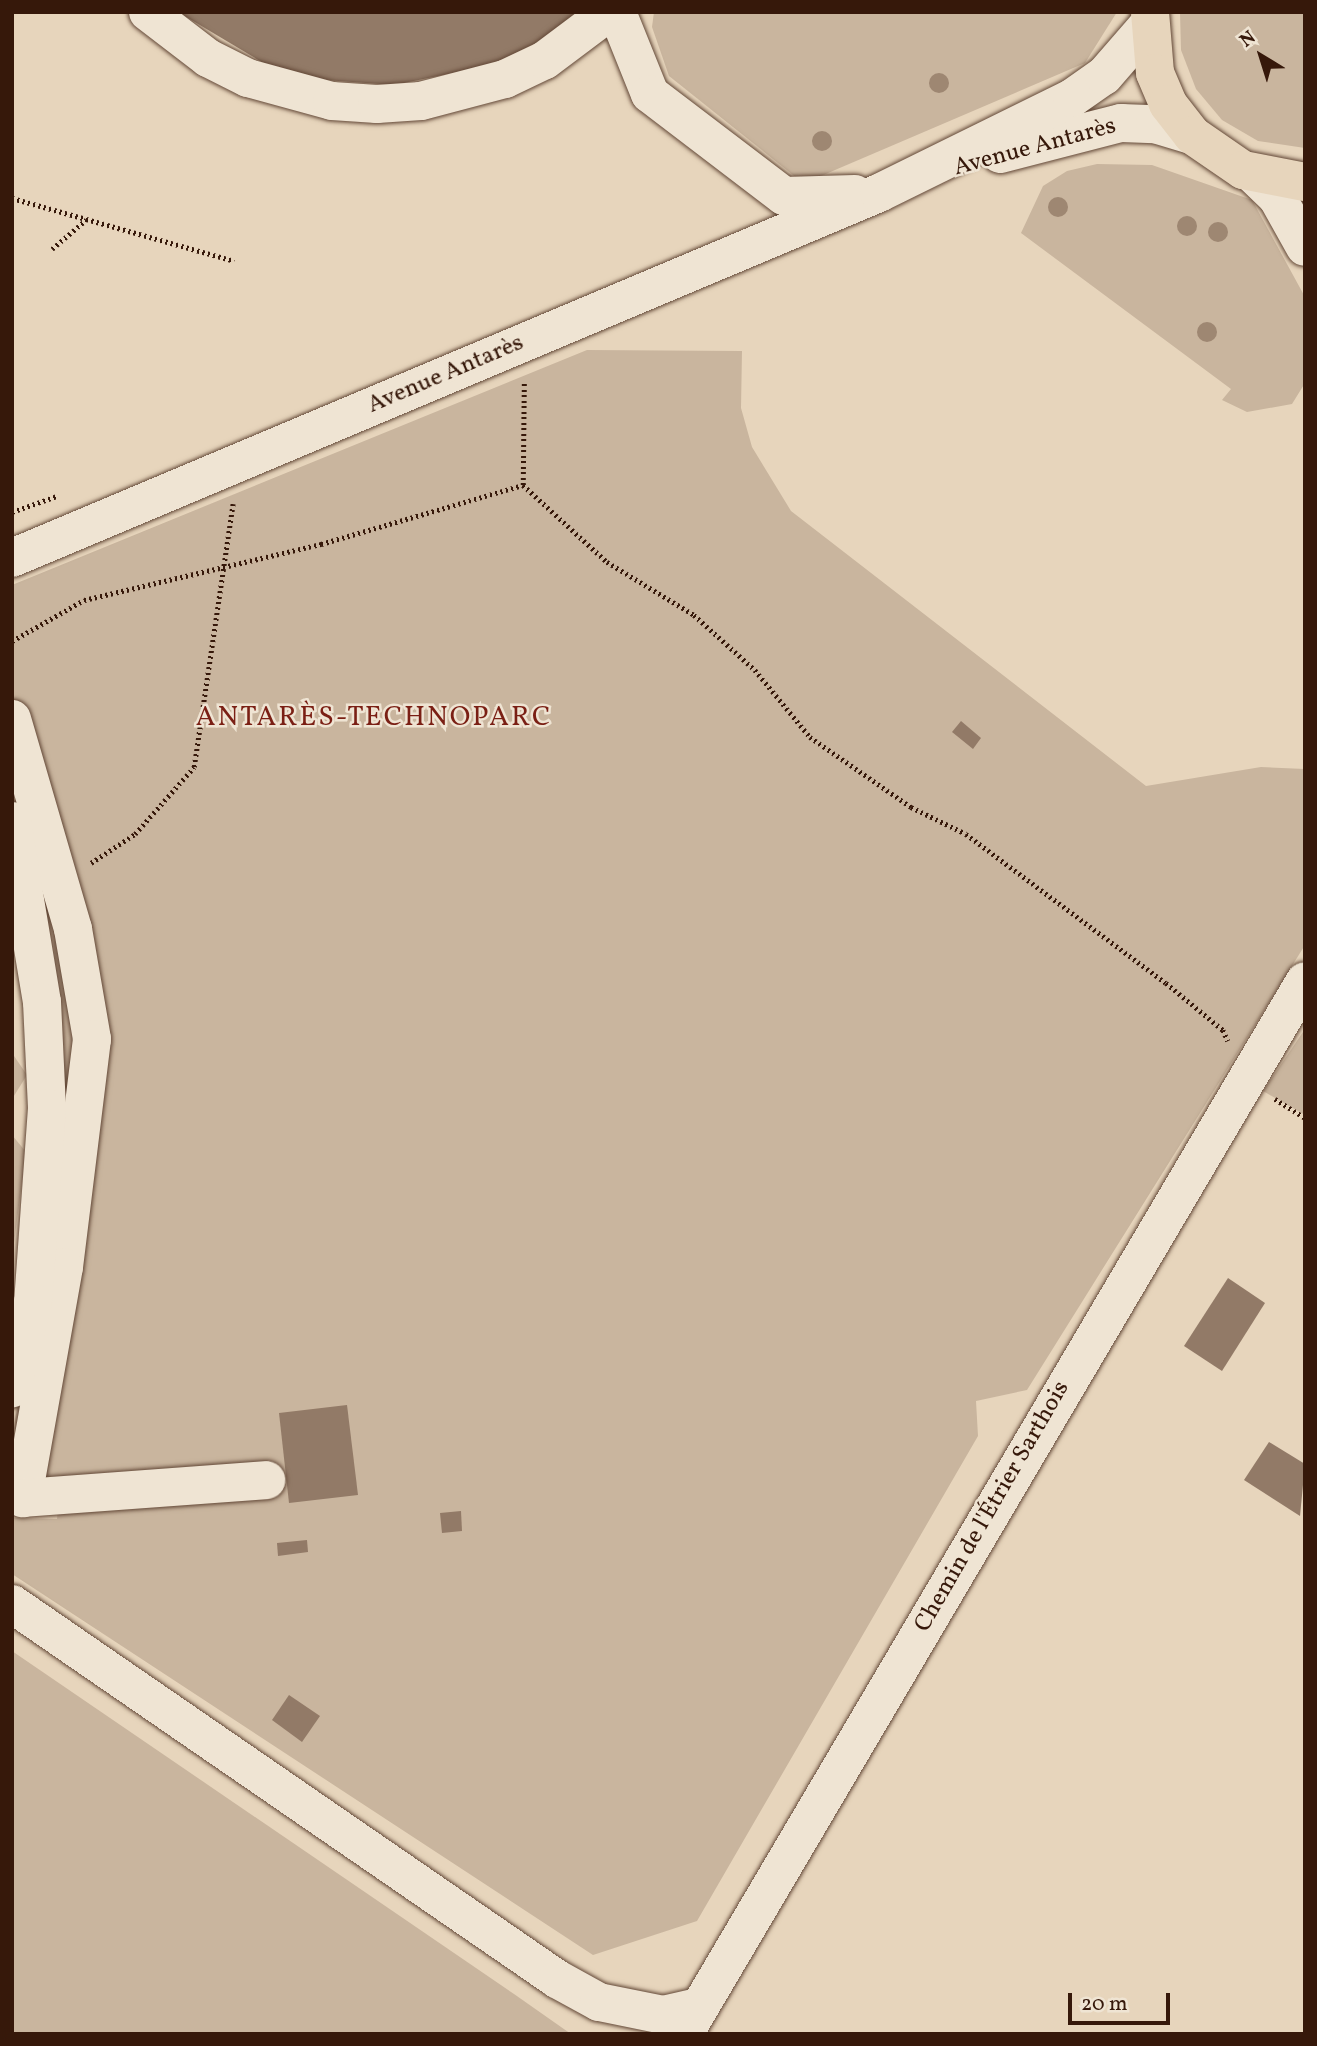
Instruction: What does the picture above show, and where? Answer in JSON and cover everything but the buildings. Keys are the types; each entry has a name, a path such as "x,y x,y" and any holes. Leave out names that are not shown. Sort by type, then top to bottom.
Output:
{"main road":[{"path":"1149,18 1158,80 1192,135 1218,157 1252,173 1305,182"}],"street":[{"path":"148,12 208,58 248,78 332,101 376,104 431,99 505,79 573,42 609,12"},
{"path":"617,12 650,94 784,196 879,193"},
{"name":"Avenue Antarès","path":"12,558 879,193 1072,98 1104,76 1149,18"},
{"name":"Avenue Antarès","path":"879,193 1121,123 1155,124 1192,135"},
{"path":"1252,173 1277,197 1305,247"},
{"path":"12,719 61,883 92,1039 64,1267 23,1498 266,1480"},
{"path":"12,821 42,1002 47,1108 33,1302 12,1388"},
{"name":"Chemin de l'Étrier Sarthois","path":"692,2020 1244,1080 1305,981"},
{"path":"12,1604 557,1979 599,2002 692,2020"}],"path":[{"path":"12,198 233,261"},
{"path":"52,248 87,220"},
{"path":"525,342 523,485 607,562 694,615 755,670 810,737 911,807 967,834 1223,1030 1244,1080"},
{"path":"61,883 135,834 194,767 239,462"},
{"path":"12,642 84,600 321,544 523,485"}],"shaded area":[{"path":"654,12 1117,12 1085,63 821,176 798,179 669,76 652,27"},
{"path":"1180,12 1305,12 1305,148 1258,141 1222,120 1196,89 1181,50"},
{"path":"1097,164 1152,165 1252,200 1305,297 1305,383 1292,404 1247,412 1222,400 1231,389 1021,233 1043,186 1067,171"},
{"path":"587,350 742,351 741,408 752,447 791,511 1146,786 1261,767 1305,769 1305,945 1027,1390 976,1401 978,1436 697,1921 593,1955 12,1574 12,1518 57,1519 61,1480 12,1478 12,1441 63,1098 50,877 12,737 12,585"},
{"path":"1305,1029 1305,1115 1263,1091"},
{"path":"12,1053 27,1075 12,1099"},
{"path":"12,1135 26,1152 12,1258"},
{"path":"12,1651 514,1994 571,2034 12,2034"}],"district":[{"name":"ANTARÈS-TECHNOPARC","path":"374,718"}]}
